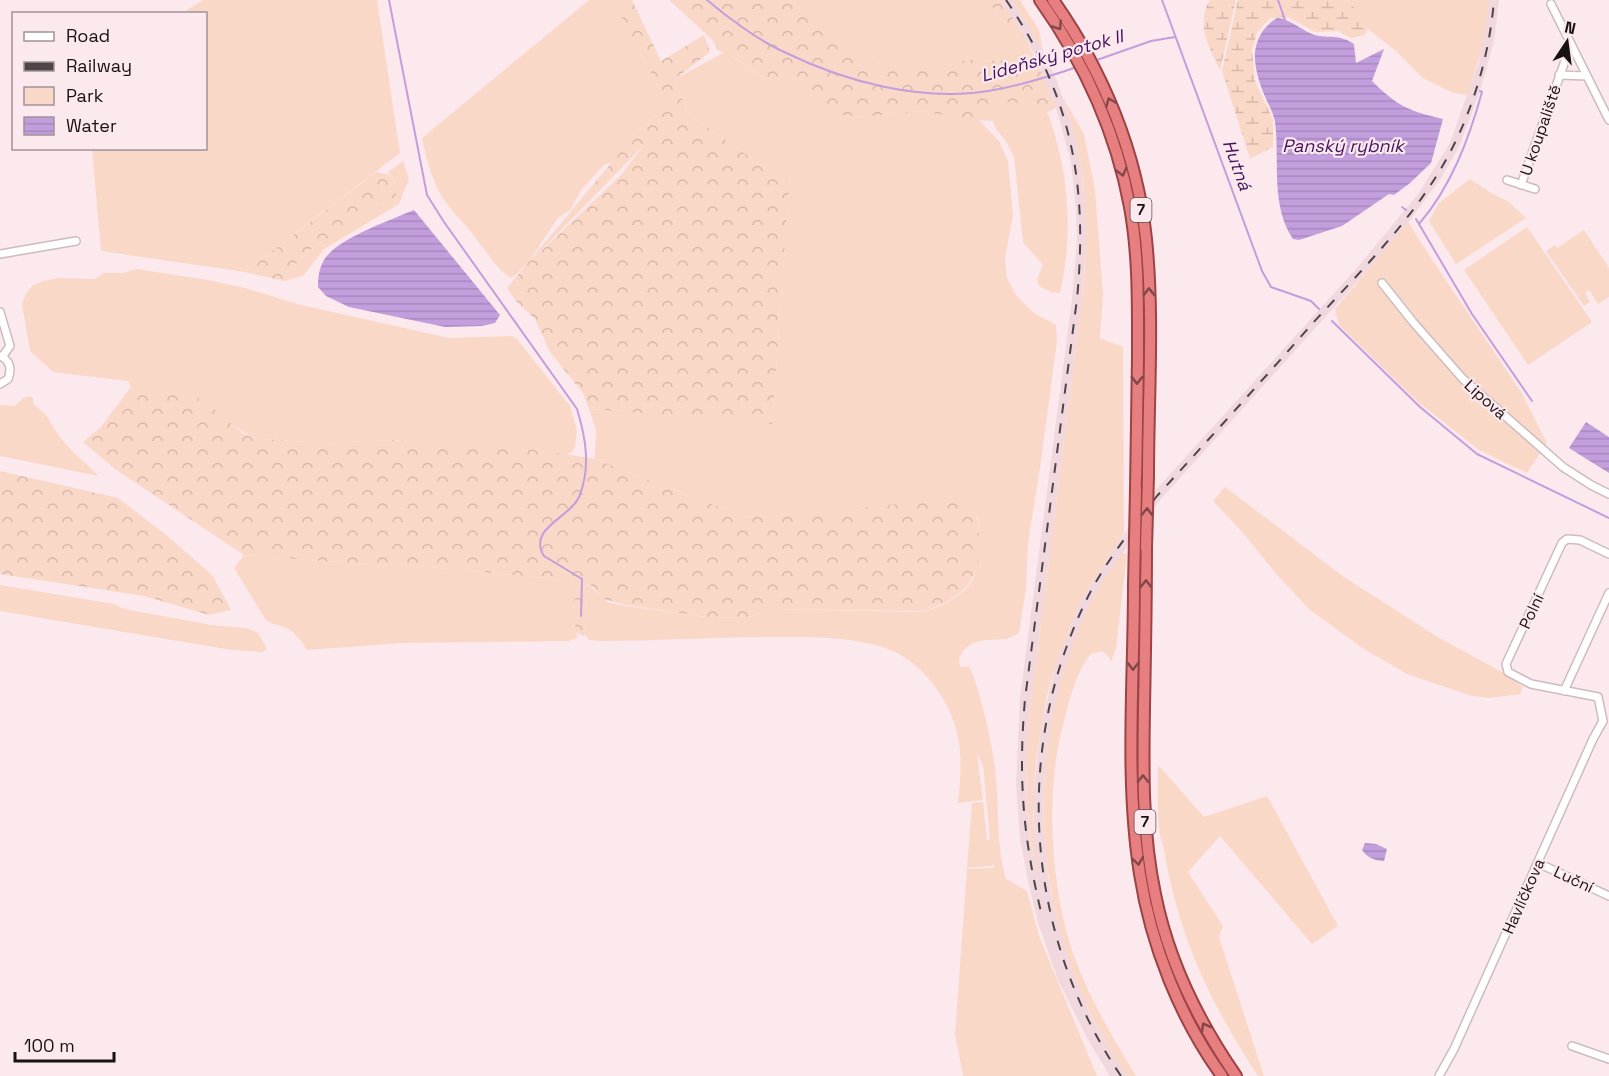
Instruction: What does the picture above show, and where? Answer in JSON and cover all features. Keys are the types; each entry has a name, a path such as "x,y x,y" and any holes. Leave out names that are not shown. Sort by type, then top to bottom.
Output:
{"highway":[{"name":"7","path":"1040,0 1099,76 1126,144 1146,237 1149,321 1143,775 1151,874 1166,936 1177,968 1204,1026 1236,1076"},
{"name":"7","path":"1053,0 1079,51 1087,78 1107,123 1128,197 1135,241 1138,321 1132,775 1140,876 1155,938 1167,972 1195,1032 1222,1076"}],"street":[{"path":"1551,4 1609,120"},
{"name":"U koupaliště","path":"1521,185 1571,44"},
{"name":"U koupaliště","path":"1560,75 1587,76"},
{"path":"1507,180 1535,189"},
{"path":"0,254 76,241"},
{"name":"Lipová","path":"1382,283 1463,379 1563,467 1609,494"},
{"path":"0,312 10,346 1,356 8,362 10,373 8,379 0,384"},
{"name":"Polní","path":"1606,722 1598,697 1521,680 1508,672 1506,664 1562,543 1567,539 1580,540 1609,554"},
{"path":"1564,691 1609,593"},
{"name":"Havlíčkova","path":"1439,1076 1454,1049 1593,739 1606,722"},
{"name":"Luční","path":"1538,863 1609,896"},
{"path":"1572,1046 1609,1059"}],"shaded area":[{"path":"1000,0 1012,0 1043,51 1057,81 1074,131 1086,211 1082,300 1028,725 1026,785 1030,837 1036,870 1033,798 1041,727 1055,667 1080,602 1153,493 1357,268 1418,194 1450,143 1478,64 1489,0 1499,0 1494,41 1480,91 1459,147 1441,178 1403,230 1142,523 1089,606 1064,670 1050,729 1044,782 1043,816 1048,876 1051,895 1089,1012 1127,1076 1110,1076 1088,1040 1058,980 1038,923 1020,839 1016,785 1020,698 1072,299 1077,242 1071,162 1056,108 1035,55"}],"green space":[{"path":"203,0 377,0 400,153 245,272 101,251 92,150 207,150 207,12 185,12"},
{"path":"589,0 614,0 665,102 660,111 636,133 612,162 604,165 581,190 571,209 557,219 530,260 511,278 497,265 444,201 432,175 422,138"},
{"path":"614,0 632,0 661,61 704,35 710,52 675,79 686,112 761,165 790,176 772,424 589,409 583,393 550,352 535,319 515,300 507,288 636,133 660,111 665,102","holes":["645,144 620,176 532,260"]},
{"path":"669,0 791,0 885,72 970,60 1035,61 987,0 1000,0 1032,52 1056,108 1047,112 1035,103 988,102 993,121 965,119 920,111 867,117 827,113 816,105 804,80 780,76 769,80 764,78 733,57 718,50 713,41"},
{"path":"791,0 987,0 1035,61 970,60 884,73"},
{"path":"1012,0 1020,0 1039,30 1043,51"},
{"path":"1210,0 1236,0 1220,70 1205,35 1204,18"},
{"path":"1238,0 1349,0 1368,29 1364,35 1351,38 1338,31 1315,32 1288,17 1270,18 1257,33 1252,50 1255,81 1273,120 1273,147 1250,159 1222,71"},
{"path":"1349,0 1489,0 1484,39 1468,95 1453,93 1423,78 1397,52 1368,29"},
{"path":"725,52 764,78 780,76 804,80 816,104 828,113 867,117 920,111 979,120 999,141 1008,161 1013,215 1005,258 1007,278 1016,295 1034,313 1056,325 1057,341 1028,543 1026,589 1019,633 1006,639 971,644 962,653 959,662 961,667 970,667 987,725 994,761 1000,850 1006,879 1027,891 1039,936 1097,1076 963,1076 955,1034 967,869 994,868 993,864 967,868 972,803 983,802 987,840 990,839 983,765 977,754 983,800 958,803 960,758 956,729 951,714 936,687 914,664 888,649 845,639 770,637 601,641 589,640 584,633 588,584 607,602 706,617 745,618 775,609 923,612 958,596 969,585 975,573 979,543 977,515 974,509 966,505 742,516 595,459 596,430 589,409 772,423 790,176 761,165 686,112 675,79"},
{"path":"1063,98 1084,134 1095,190 1103,294 1100,338 1123,347 1124,533 1080,602 1055,667 1047,695 1034,782 1033,817 1038,879 1027,802 1028,725 1082,300 1086,249 1082,173 1078,148"},
{"path":"988,102 1027,102 1041,107 1050,118 1063,172 1068,212 1068,233 1060,293 1051,292 1039,286 1037,279 1043,265 1023,242 1014,157 996,129 987,108"},
{"path":"403,161 409,179 399,204 324,249 303,276 293,267 311,249 335,234 398,186 388,172"},
{"path":"376,172 389,175 398,186 395,198 311,249 293,267 303,276 284,281 245,272"},
{"path":"1470,179 1509,202 1526,218 1456,264 1429,221 1439,203"},
{"path":"1408,222 1521,392 1547,443 1527,473 1479,450 1418,402 1339,325 1335,309"},
{"path":"1527,227 1592,322 1528,365 1464,270"},
{"path":"1584,230 1609,268 1609,297 1598,304 1589,290 1585,293 1590,302 1584,306 1546,251 1555,245 1557,248"},
{"path":"137,269 245,288 297,304 449,338 512,336 517,339 570,406 577,431 575,447 572,452 565,455 540,450 393,440 319,443 252,437 231,424 146,389 135,394 128,381 53,372 30,351 22,304 32,286 59,278 95,279 103,273 123,273"},
{"path":"131,387 135,394 146,389 168,389 192,395 206,402 242,433 264,439 319,443 393,440 450,443 540,450 595,459 742,516 756,517 900,504 948,502 966,505 973,507 976,511 979,530 978,562 967,586 942,604 924,611 775,609 745,618 706,617 626,605 603,599 588,584 585,637 576,632 573,604 580,585 576,581 397,564 374,565 244,555 115,469 83,442 100,428"},
{"path":"29,396 33,398 33,404 46,415 71,450 99,476 0,456 0,405 15,406"},
{"path":"0,471 118,498 165,534 212,575 231,610 209,615 144,596 0,574"},
{"path":"1225,487 1344,577 1436,636 1502,672 1523,687 1520,694 1489,698 1472,696 1407,674 1364,649 1310,610 1213,501"},
{"path":"1122,553 1127,554 1116,648 1111,662 1102,651 1091,654 1074,686 1058,748 1052,806 1059,896 1072,950 1109,1031 1136,1076 1127,1076 1095,1023 1071,966 1054,908 1045,847 1044,786 1051,726 1065,666 1088,608"},
{"path":"244,555 374,565 397,564 576,581 580,585 573,604 577,638 569,641 402,643 307,650 293,632 266,620 234,568"},
{"path":"0,585 114,604 125,609 211,625 247,628 258,633 267,649 262,652 232,650 0,611"},
{"path":"1158,766 1204,817 1267,796 1338,926 1312,944 1220,836 1188,872 1223,926 1219,937 1264,1076 1258,1076 1225,1022 1187,939 1170,880 1160,832"}],"water":[{"name":"Panský rybník","path":"1277,18 1291,22 1312,34 1347,40 1354,44 1356,63 1384,49 1372,81 1404,106 1443,119 1431,163 1410,183 1394,195 1389,194 1342,226 1299,240 1293,239 1281,212 1277,182 1275,122 1255,65 1257,41 1265,28"},
{"path":"414,210 500,315 495,323 482,326 445,327 349,307 326,296 318,287 321,267 330,252 365,231"},
{"path":"1586,422 1609,437 1609,473 1569,448"},
{"path":"1365,843 1376,844 1387,849 1384,861 1366,855 1362,850"}],"waterway":[{"path":"389,0 427,195 577,409 586,453 583,486 574,504 545,531 540,546 544,556 582,579 581,616"},
{"name":"Lideňský potok II","path":"707,0 763,41 806,62 858,80 912,92 940,94 994,90 1077,67"},
{"name":"Hutná","path":"1162,0 1262,271 1271,287 1311,301 1319,309"},
{"path":"1278,0 1285,20"},
{"name":"Lideňský potok II","path":"1094,61 1151,41 1175,37"},
{"path":"1419,224 1441,194 1458,162 1477,110 1482,92 1480,91"},
{"path":"1402,207 1406,210"},
{"path":"1416,219 1472,314 1532,401"},
{"name":"Hutná","path":"1332,321 1420,407 1477,454 1609,518"}],"railway":[{"path":"1006,0 1046,71 1060,107 1077,180 1080,218 1077,299 1023,728 1022,782 1026,834 1042,916"},
{"path":"1121,1076 1089,1022 1065,965 1049,906 1040,845 1039,784 1046,723 1061,663 1084,605 1099,576 1157,496 1378,252 1424,195 1459,135 1476,91 1487,46 1494,0"}]}
